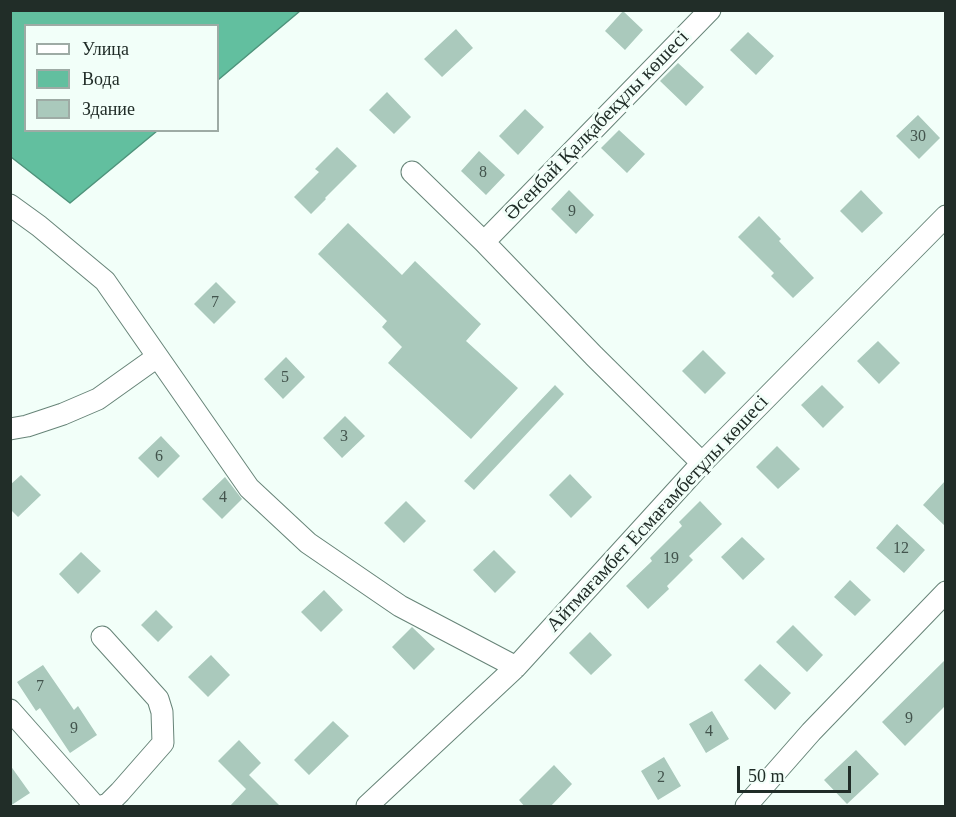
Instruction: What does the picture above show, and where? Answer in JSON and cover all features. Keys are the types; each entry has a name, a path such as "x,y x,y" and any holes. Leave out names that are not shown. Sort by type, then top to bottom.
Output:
{"street":[{"name":"Әсенбай Қалқабекұлы көшесі","path":"484,242 710,10"},
{"path":"412,172 702,463"},
{"path":"10,205 105,281 249,488 308,543 400,606 516,667"},
{"name":"Айтмағамбет Есмағамбетұлы көшесі","path":"367,807 516,667 702,463 945,216"},
{"path":"10,429 63,414 98,399 157,357"},
{"path":"746,807 811,732 945,592"},
{"path":"102,637 158,699 162,712 163,743 120,792 102,807"},
{"path":"10,710 95,807"}],"water":[{"path":"11,10 300,11 219,79 219,24 24,24 24,132 156,132 70,203 11,157"}],"building":[{"path":"623,11 643,30 625,50 605,31"},
{"path":"456,29 473,48 442,77 424,59"},
{"path":"748,32 774,56 756,75 730,50"},
{"path":"678,63 704,87 686,106 660,81"},
{"path":"387,92 411,117 394,134 369,110"},
{"path":"525,109 544,127 518,155 499,136"},
{"path":"918,115 940,138 919,159 896,136"},
{"path":"619,130 645,154 627,173 601,148"},
{"path":"337,147 357,166 311,214 294,197 319,172 315,169"},
{"path":"479,151 505,175 486,195 461,171"},
{"path":"569,190 594,215 576,234 551,209"},
{"path":"861,190 883,213 862,233 840,211"},
{"path":"759,216 814,278 793,298 771,276 774,273 738,237"},
{"path":"348,223 402,275 415,261 481,324 466,341 518,388 471,439 388,363 402,347 382,327 387,321 318,254"},
{"path":"216,282 236,302 214,324 194,304"},
{"path":"878,341 900,363 879,384 857,361"},
{"path":"703,350 726,373 705,394 682,371"},
{"path":"286,357 305,377 283,399 264,379"},
{"path":"555,385 564,394 474,490 464,481"},
{"path":"822,385 844,407 823,428 801,405"},
{"path":"345,416 365,436 342,458 323,438"},
{"path":"161,436 180,456 158,478 138,458"},
{"path":"777,446 800,469 778,489 756,467"},
{"path":"570,474 592,497 571,518 549,495"},
{"path":"21,475 41,495 18,517 10,509 10,485"},
{"path":"225,477 242,499 222,519 202,499"},
{"path":"945,481 945,526 923,505"},
{"path":"406,501 426,521 404,543 384,523"},
{"path":"700,501 722,524 689,556 693,560 667,586 669,589 648,609 626,586 652,561 650,558 682,526 679,522"},
{"path":"897,524 925,550 904,573 876,548"},
{"path":"742,537 765,559 743,580 721,557"},
{"path":"494,550 516,572 495,593 473,570"},
{"path":"81,552 101,571 78,594 59,574"},
{"path":"850,580 871,600 855,616 834,597"},
{"path":"324,590 343,610 321,632 301,612"},
{"path":"156,610 173,627 158,642 141,625"},
{"path":"793,625 823,655 807,672 776,642"},
{"path":"412,627 435,649 414,670 392,647"},
{"path":"590,632 612,655 591,675 569,653"},
{"path":"211,655 230,675 208,697 188,677"},
{"path":"945,660 945,706 905,746 882,722"},
{"path":"760,664 791,693 775,710 744,680"},
{"path":"43,665 74,710 78,706 97,735 70,753 40,708 36,711 17,682"},
{"path":"712,711 729,739 706,753 689,724"},
{"path":"333,721 349,736 309,775 294,760"},
{"path":"239,740 261,763 249,775 281,807 229,807 246,789 218,761"},
{"path":"856,750 879,774 847,804 824,780"},
{"path":"664,757 681,786 658,800 641,771"},
{"path":"10,765 30,793 10,806"},
{"path":"554,765 572,784 550,807 525,807 519,800"}]}
